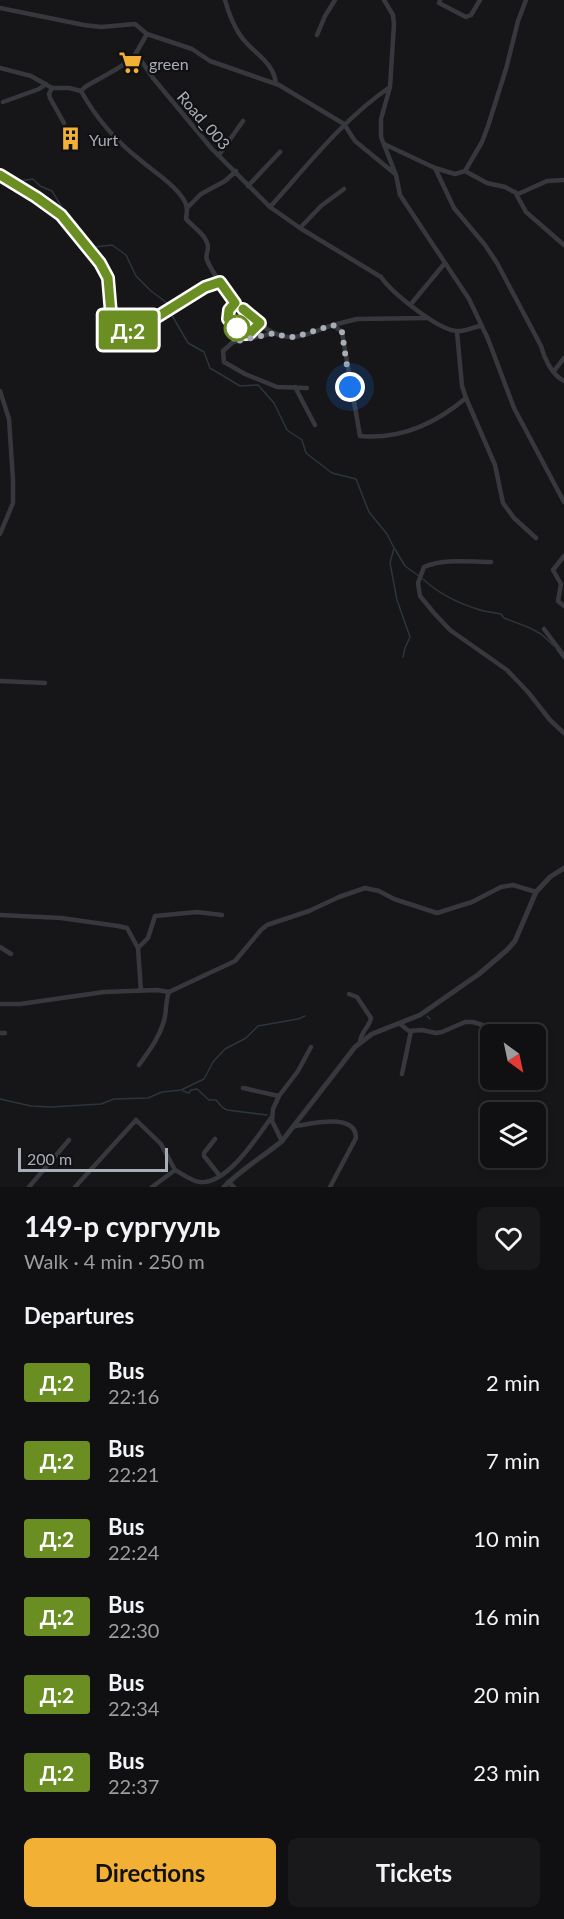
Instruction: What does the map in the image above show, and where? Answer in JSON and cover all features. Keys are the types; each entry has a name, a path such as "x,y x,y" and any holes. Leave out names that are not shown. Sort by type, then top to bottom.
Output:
{"street":[{"path":"225,0 239,34 268,63 276,77 276,84"},
{"path":"317,35 335,0"},
{"path":"384,0 393,15 394,24 390,87 381,119 381,137 396,175 400,195 462,287 482,325 514,408 564,502"},
{"path":"441,0 439,3 444,7 466,17 471,15 480,0"},
{"path":"384,144 435,168 455,174 465,171 485,134 526,0"},
{"path":"0,8 84,25 101,27 135,24 147,34 192,49 210,61 276,84 344,124 356,141 396,175"},
{"path":"81,92 85,87 133,57 147,34"},
{"name":"Road_003","path":"136,52 153,78 219,155 270,207 381,277 387,285 427,318"},
{"path":"0,68 31,76 52,88 69,88 81,92 97,118 137,158 167,181 184,200 187,208 186,219 205,237 208,246 206,257 220,282 235,303 261,325 275,333 295,337 357,319 427,318 457,332 482,325"},
{"path":"3,102 39,89 46,84"},
{"path":"270,207 344,124 390,87"},
{"path":"52,88 50,98 64,123"},
{"path":"219,155 243,121"},
{"path":"248,186 280,152"},
{"path":"435,168 454,208 497,263 541,346 543,355 558,378 564,381"},
{"path":"187,208 201,194 225,181 236,171"},
{"path":"465,171 487,183 513,190 518,194 547,182 564,180"},
{"path":"0,174 61,215 100,263 108,278 111,314 119,326 130,330 137,328 205,287 220,282"},
{"path":"300,228 321,206 344,189"},
{"path":"513,190 526,212 564,245"},
{"path":"411,304 445,263"},
{"path":"333,325 342,332 360,436 390,437 426,426 466,398"},
{"path":"457,332 462,386 495,465 503,503 514,518 536,538"},
{"path":"275,333 227,345 223,351 224,362 245,374 277,387 307,388"},
{"path":"554,371 564,358"},
{"path":"295,387 315,425"},
{"path":"0,391 9,419 14,480 13,503 0,534"},
{"path":"564,556 553,570 561,584 558,600 564,606"},
{"path":"490,562 444,562 424,567 418,583 420,596 450,630 507,670 564,733"},
{"path":"544,629 564,656"},
{"path":"0,681 45,683"},
{"path":"226,1185 282,1141 360,1043 372,1034 420,1015 479,974 507,950 515,941 536,892 550,877 564,868"},
{"path":"0,1004 20,1004 104,992 170,992 238,960 261,930 267,926 365,888 437,913 472,902 501,887 513,885 536,892"},
{"path":"138,948 148,938 155,916 197,912 222,915"},
{"path":"0,915 61,918 127,928 138,948 141,991"},
{"path":"0,947 11,954"},
{"path":"139,1065 160,1035 165,1017 165,1003 170,992"},
{"path":"349,993 357,997 371,1018 361,1035 360,1043"},
{"path":"400,1024 411,1031 440,1032 469,1022 483,1024"},
{"path":"402,1074 411,1031"},
{"path":"75,1187 136,1120 161,1144 175,1170 200,1182 211,1181 220,1176 235,1165 271,1118 279,1096 296,1075 311,1047"},
{"path":"243,1088 279,1096"},
{"path":"271,1118 282,1141"},
{"path":"295,1126 341,1121 355,1131 356,1138 330,1187"},
{"path":"215,1139 204,1156 220,1176"},
{"path":"29,1187 69,1140"},
{"path":"235,1165 242,1171"},
{"path":"152,1187 175,1170"},
{"path":"226,1185 234,1187"}],"waterway":[{"path":"0,170 20,181 33,179 40,186 52,191 65,212 95,247 112,245 126,255 136,276 167,303 169,308"},
{"path":"170,312 188,343 204,352 210,368 240,386 258,385 274,403 287,430 302,440 306,453 332,473 356,479 369,512 387,534 394,548 390,563 397,600 410,637 403,657"},
{"path":"395,549 405,566 419,576"},
{"path":"423,579 456,601 480,610 501,614 504,618 530,628 554,646"},
{"path":"557,650 564,659"},
{"path":"0,1099 31,1106 51,1107 101,1104 114,1099 148,1098 162,1092 181,1090 204,1079 213,1062 225,1049 246,1038 258,1026 305,1016"},
{"path":"427,1016 430,1019"},
{"path":"183,1091 189,1093 197,1089 209,1100 216,1100 227,1110 267,1115"}],"bus line":[{"name":"Д:2","path":"0,175 61,215 100,263 108,278 111,314 114,322 124,329 130,330 144,325 205,287 220,282 235,303 229,310 228,319 246,334 260,323 243,309"}],"place":[{"name":"green","path":"131,63"},
{"name":"Yurt","path":"71,139"}],"route":[{"path":"237,328 233,342 275,333 295,337 333,325 338,327 342,332 350,387"}]}
